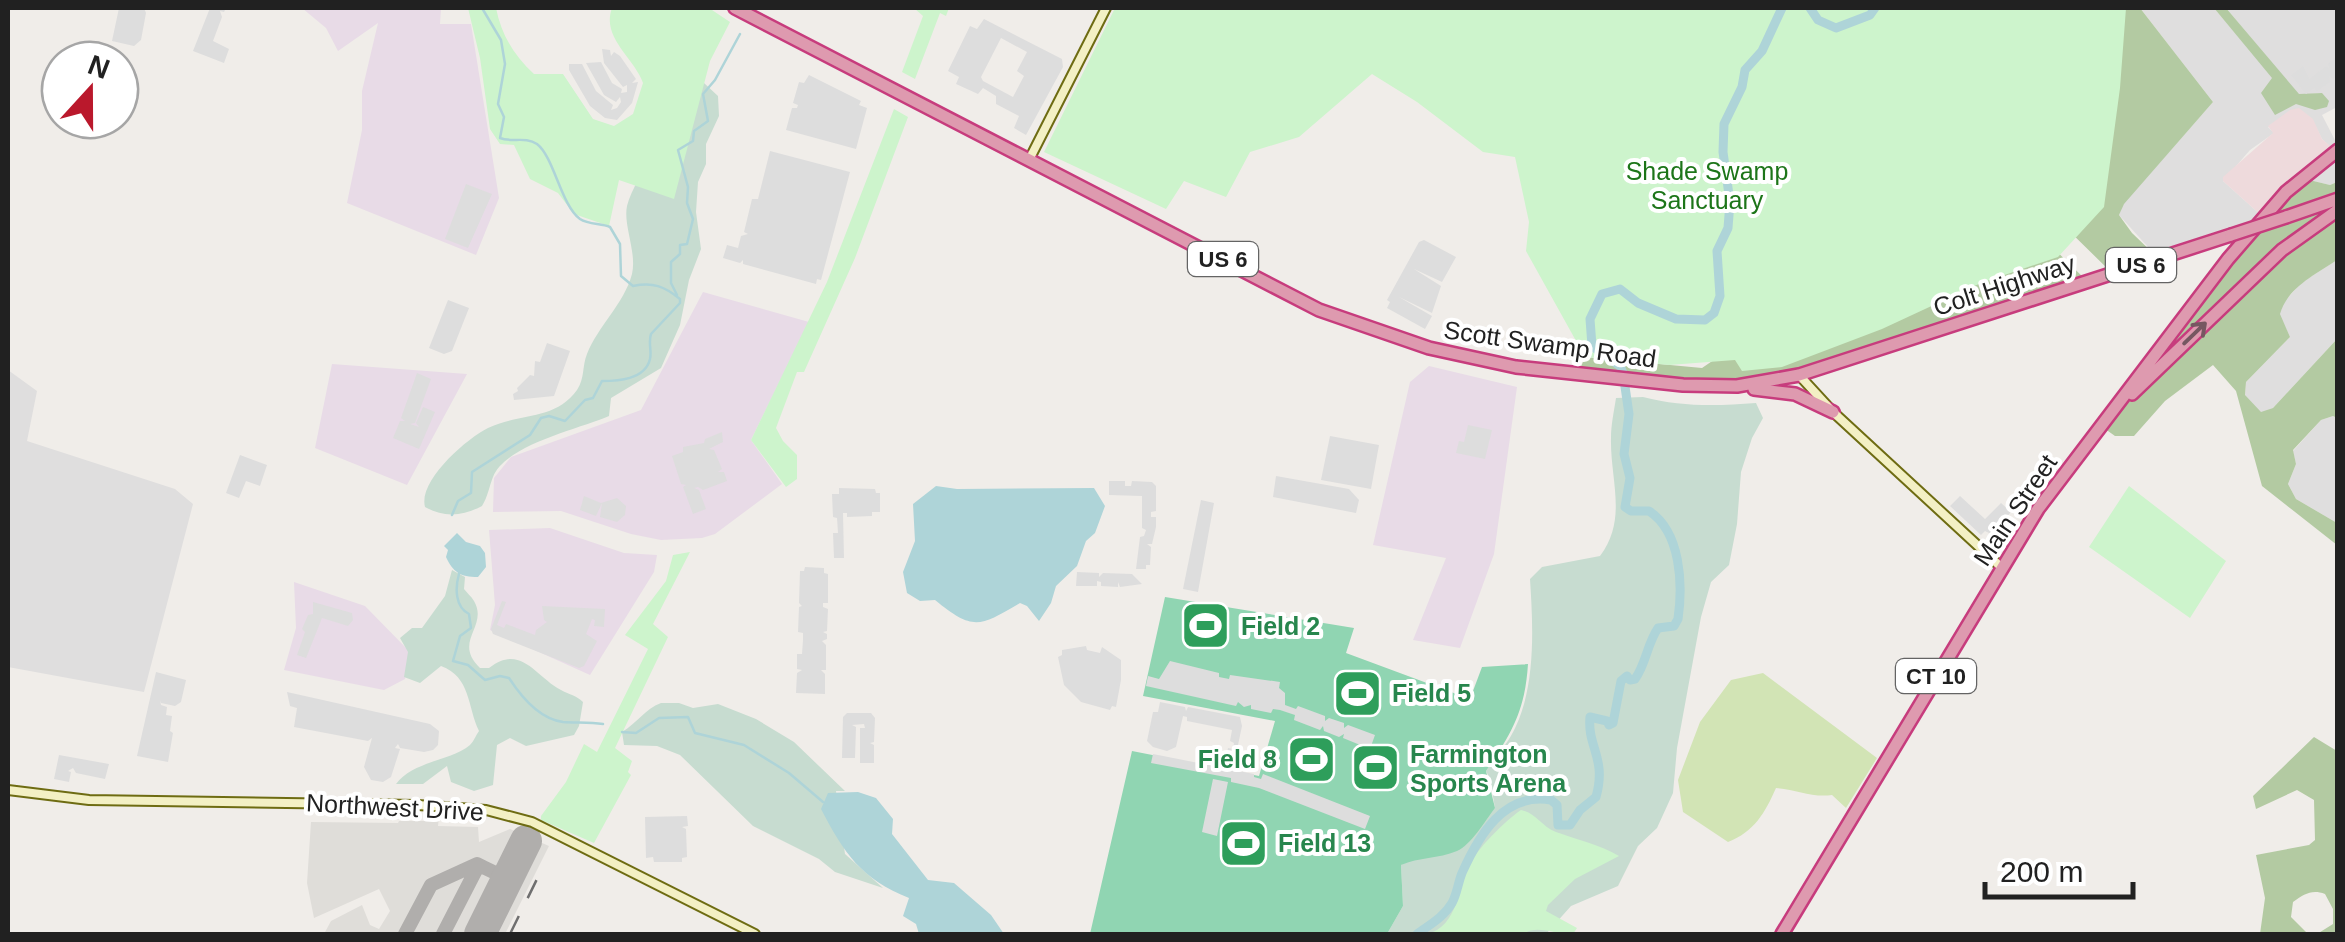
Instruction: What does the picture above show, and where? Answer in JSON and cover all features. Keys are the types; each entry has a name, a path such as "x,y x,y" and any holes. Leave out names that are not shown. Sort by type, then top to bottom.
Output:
{"highway":[{"name":"Scott Swamp Road","path":"736,8 1320,310 1429,348 1516,367 1634,380 1720,386 1799,375"},
{"name":"Main Street","path":"1782,934 2038,509 2249,234 2301,178 2338,150"},
{"name":"Colt Highway","path":"1799,375 2338,200"},
{"path":"2101,426 2282,250 2338,210"},
{"path":"1720,386 1787,392 1833,412"}],"main road":[{"path":"1030,158 1106,8"},
{"path":"1799,375 1833,412 2001,567"},
{"name":"Northwest Drive","path":"8,790 89,800 418,804 486,810 532,822 755,934"}],"shaded area":[{"path":"119,8 144,8 141,40 112,40"},
{"path":"210,8 226,8 220,11 222,17 213,41 229,49 224,63 193,51"},
{"path":"302,8 441,8 440,24 471,24 499,198 476,255 347,203 362,130 362,91 378,23 338,51 326,28"},
{"path":"2140,8 2214,8 2296,104 2321,93 2299,95 2226,8 2337,8 2337,107 2322,115 2337,144 2337,182 2330,185 2301,178 2335,151 2316,127 2268,127 2274,133 2250,150 2223,181 2263,217 2241,242 2231,235 2159,259 2119,215 2123,204 2213,102"},
{"path":"984,19 1062,59 1063,67 1026,135 1014,128 1019,116 996,104 996,96 983,88 978,94 956,84 959,77 948,71 970,26 977,29","holes":["1001,38 1027,52 1017,71 1024,76 1013,97 983,81 981,77"]},
{"path":"602,49 610,50 611,56 614,52 620,56 636,79 632,83 638,82 632,103 617,120 605,118 590,106 569,70 569,64 582,64 596,91 613,105 611,110 617,108 620,97 616,102 604,95 586,63 601,62 612,83 622,89 621,93 627,92 627,85 623,87 604,63"},
{"path":"2337,57 2337,76 2329,76 2330,82 2317,91 2314,88 2306,94 2291,75 2303,66 2311,82 2326,66 2330,69 2328,64"},
{"path":"809,75 861,101 859,105 867,108 856,149 786,130 792,108 798,105 793,103 799,82 804,83"},
{"path":"2299,108 2313,119 2322,139 2336,151 2263,217 2223,177 2273,133 2268,126"},
{"path":"770,151 850,172 821,280 817,279 816,284 743,264 743,260 740,263 723,258 727,245 738,248 741,236 748,234 744,232 752,199 758,199"},
{"path":"466,184 492,194 468,248 445,239"},
{"path":"1424,240 1456,257 1442,282 1414,269 1441,286 1432,313 1399,297 1432,316 1425,329 1387,308 1387,300 1419,242"},
{"path":"2337,260 2337,339 2273,408 2261,413 2245,396 2246,382 2290,337 2279,314 2283,303 2301,283"},
{"path":"703,292 809,322 751,440 782,484 715,534 702,538 661,540 561,511 493,512 494,478 511,457 641,410"},
{"path":"448,300 469,308 452,351 444,354 429,348"},
{"path":"547,343 570,351 554,396 514,400 517,388 530,375 534,376 535,361 540,362"},
{"path":"332,364 467,374 407,485 315,448"},
{"path":"1429,366 1517,387 1494,554 1460,648 1413,640 1446,558 1373,545 1410,382"},
{"path":"8,370 37,391 27,441 175,489 193,504 144,692 8,667"},
{"path":"417,373 431,379 415,423 410,424 419,427 416,423 423,407 435,412 419,449 393,438 400,421 405,421 401,418"},
{"path":"2337,418 2337,523 2296,499 2288,484 2296,464 2293,451 2321,420"},
{"path":"1468,425 1492,430 1485,459 1456,453 1459,441 1464,442"},
{"path":"722,432 723,442 709,449 714,450 722,469 718,472 724,472 727,481 703,490 694,488 699,490 706,509 693,514 683,487 686,485 681,484 672,456 683,452 683,447 704,443"},
{"path":"1330,436 1379,445 1371,489 1321,480"},
{"path":"240,455 267,465 260,486 246,481 239,498 226,493"},
{"path":"1276,476 1349,489 1359,500 1356,513 1273,497"},
{"path":"1109,481 1125,481 1125,486 1131,486 1132,481 1152,482 1156,486 1156,511 1151,512 1151,517 1156,517 1156,527 1152,544 1147,544 1151,547 1150,565 1146,569 1136,569 1140,537 1146,530 1142,528 1142,496 1109,495"},
{"path":"839,488 875,489 880,493 880,512 847,517 843,513 844,558 834,558 833,533 838,533 832,494 839,494"},
{"path":"584,496 601,503 617,498 626,506 625,515 617,522 600,517 602,503 596,516 580,510"},
{"path":"1960,496 1985,519 2001,503 2011,512 1991,534 1985,531 1981,535 1950,506"},
{"path":"1201,500 1214,503 1198,592 1183,589"},
{"path":"550,528 624,553 657,555 654,572 590,675 490,630 495,605 489,530"},
{"path":"805,567 824,568 828,574 828,603 823,603 828,609 827,631 823,632 827,639 822,641 826,645 826,670 821,670 825,674 825,694 796,693 797,673 802,670 797,669 797,654 802,654 803,640 803,633 798,632 802,606 800,571"},
{"path":"1077,572 1099,573 1099,577 1103,573 1132,574 1142,584 1120,587 1118,582 1118,587 1101,586 1097,581 1097,586 1076,586"},
{"path":"294,582 365,606 410,652 405,679 384,690 284,670 296,628"},
{"path":"502,601 506,602 497,625 504,628 506,624 535,635 547,622 542,606 605,609 604,627 594,626 592,619 586,634 597,641 584,666 579,668 493,634 491,629"},
{"path":"313,602 352,613 353,620 348,626 322,618 306,658 297,655 305,632 302,629 308,615 313,614"},
{"path":"1086,646 1087,650 1100,653 1102,647 1121,660 1116,707 1110,710 1081,702 1064,685 1058,657 1062,650"},
{"path":"1170,661 1229,679 1230,675 1280,682 1285,705 1325,716 1325,721 1329,718 1344,723 1344,728 1348,725 1375,735 1370,749 1343,738 1344,734 1339,737 1324,731 1323,726 1320,730 1294,720 1295,715 1280,710 1273,709 1271,713 1238,702 1236,706 1146,686 1148,676 1159,679"},
{"path":"156,672 186,680 181,702 175,706 160,700 161,705 167,707 166,715 172,716 168,762 137,756"},
{"path":"287,692 430,724 439,731 438,745 424,752 400,748 398,744 391,777 383,782 371,780 364,767 372,738 368,741 294,727 297,708 290,706"},
{"path":"1160,702 1185,707 1186,711 1188,707 1240,717 1242,726 1235,759 1226,757 1228,748 1233,749 1232,730 1187,721 1183,716 1176,747 1167,751 1153,747 1147,741 1153,712 1158,712"},
{"path":"847,713 871,713 875,718 874,742 870,743 874,745 874,763 860,763 860,728 865,728 864,724 852,725 856,727 855,758 842,758 843,717"},
{"path":"1153,754 1254,774 1261,779 1263,774 1370,816 1365,829 1259,788 1231,782 1231,778 1151,763"},
{"path":"59,755 109,764 105,779 76,773 73,768 68,771 69,782 54,779"},
{"path":"1213,779 1228,782 1217,836 1202,832"},
{"path":"687,816 688,826 682,827 686,829 687,857 682,862 654,862 653,857 646,858 645,817"},
{"path":"439,817 438,826 478,827 479,842 510,829 549,846 505,934 324,934 331,921 362,905 370,925 379,929 390,911 379,889 314,918 307,883 311,822 398,823 437,821"}],"green space":[{"path":"468,8 496,8 505,36 534,74 563,74 593,119 614,126 633,114 643,83 611,29 612,8 709,8 730,22 710,61 674,199 619,180 609,226 574,214 558,193 530,179 514,145 500,144 490,129"},
{"path":"914,8 949,8 946,16 940,13 915,79 902,72 923,16"},
{"name":"Shade Swamp Sanctuary","path":"1115,8 2126,8 2104,207 2058,257 1981,283 1882,329 1782,367 1742,371 1735,360 1669,365 1585,357 1526,251 1529,222 1515,157 1483,152 1372,74 1299,137 1250,152 1226,197 1184,181 1166,209 1044,152"},
{"path":"2092,8 2140,8 2213,102 2124,204 2119,215 2159,259 2113,274 2059,221"},
{"path":"2214,8 2226,8 2299,94 2322,93 2329,101 2327,107 2315,110 2296,104 2275,115 2261,93 2272,78"},
{"path":"704,83 718,96 719,116 706,144 706,164 698,182 696,212 701,249 689,280 680,325 661,368 611,398 609,416 544,439 512,456 493,477 482,506 453,514 425,507 425,497 436,473 468,441 500,423 558,407 577,390 585,358 632,274 626,213 632,193"},
{"path":"894,109 908,117 855,258 804,372 797,372 776,428 797,455 797,479 786,487 751,440 827,282"},
{"path":"2301,178 2330,185 2337,182 2337,260 2289,296 2280,314 2290,337 2246,382 2245,395 2261,412 2273,408 2337,339 2337,418 2321,420 2293,450 2296,464 2288,484 2296,499 2337,523 2337,545 2262,486 2236,391 2213,365 2165,401 2134,436 2115,436 2101,426"},
{"path":"2040,235 2088,282 1799,375 1737,386 1578,374 1585,357 1702,368 1820,288"},
{"path":"1643,397 1699,405 1756,403 1763,418 1741,472 1729,565 1711,582 1701,617 1677,748 1673,793 1657,828 1638,846 1618,886 1571,906 1546,934 1387,934 1403,906 1401,865 1495,808 1486,771 1513,732 1527,691 1532,634 1530,579 1542,567 1600,556 1616,513 1611,438 1616,398"},
{"path":"2129,486 2226,561 2190,618 2089,547"},
{"path":"690,552 653,624 668,637 615,748 632,761 628,772 631,775 594,843 541,820 566,782 584,744 597,752 648,649 625,635 666,581 673,555"},
{"path":"452,570 465,577 464,589 477,610 469,650 480,668 519,660 583,702 574,735 526,746 510,738 497,745 493,785 474,791 451,782 447,766 423,784 396,784 412,770 462,750 479,731 463,685 451,671 441,666 420,683 404,677 408,652 400,638 412,628 422,628 445,596"},
{"name":"Farmington Sports Arena","path":"1165,597 1354,628 1346,653 1470,699 1482,667 1528,664 1516,721 1486,771 1495,808 1462,848 1401,865 1403,906 1387,934 1090,934 1132,751 1259,776 1275,721 1143,696"},
{"path":"1763,673 1877,758 1846,808 1832,795 1776,788 1758,821 1728,842 1683,812 1678,780 1700,722 1731,680"},
{"path":"661,703 693,708 718,704 756,719 794,742 845,791 836,791 845,854 883,888 835,872 819,859 753,826 680,755 657,746 624,745 622,732"},
{"path":"2314,737 2337,751 2337,934 2317,934 2333,924 2333,909 2325,894 2316,892 2293,902 2291,917 2308,934 2260,934 2265,898 2256,855 2309,845 2315,840 2314,800 2297,790 2256,809 2253,796"},
{"path":"1521,810 1556,832 1619,856 1575,879 1548,905 1546,911 1577,928 1573,934 1540,930 1523,934 1427,934 1438,930 1451,914 1475,855"}],"water":[{"path":"936,486 1094,488 1105,506 1077,566 1056,586 1039,621 1020,603 986,621 968,621 935,600 920,601 907,593 903,572 915,541 913,504"},
{"path":"457,533 485,553 486,567 478,577 458,573 446,557 448,550 444,546"},
{"path":"858,792 876,798 893,819 892,834 928,880 954,883 991,915 1004,934 919,934 916,924 903,916 909,898 878,882 856,863 821,809 828,793"}],"waterway":[{"path":"452,515 458,501 471,493 472,472 530,435 541,418 565,421 585,400 593,398 602,381 630,378 642,371 650,359 651,334 680,303 663,288 633,286 621,276 620,244 610,227 584,221 573,212 537,144 500,138 504,117 498,104 505,64 501,40 482,8"},
{"path":"1417,934 1449,908 1476,844 1495,819 1520,803 1551,800 1557,805 1558,825 1570,825 1596,797 1599,772 1590,717 1613,723 1621,681 1627,676 1635,679 1658,628 1674,626 1678,619 1679,575 1668,532 1649,511 1625,507 1630,478 1624,454 1629,414 1623,373 1620,366 1592,346 1590,319 1602,294 1620,289 1638,303 1676,319 1705,320 1714,313 1720,296 1717,251 1728,228 1730,202 1723,152 1724,124 1742,87 1745,70 1762,51 1782,8"},
{"path":"1810,8 1818,20 1836,28 1870,15 1875,8"},
{"path":"677,295 671,283 671,262 680,254 680,245 687,244 693,219 678,150 693,141 694,131 708,121 703,94 740,34"},
{"path":"459,574 457,597 469,614 471,628 460,636 453,661 468,665 485,680 509,678 531,705 554,720 603,724"},
{"path":"622,732 636,733 659,718 688,717 695,733 744,745 789,773 823,802"}],"taxiway":[{"path":"405,934 431,885 477,864 483,867"},
{"path":"443,934 477,868 508,879"}],"runway":[{"path":"480,934 526,841"}],"railway":[{"path":"510,934 540,873"}],"place":[{"name":"Field 2","path":"1206,626"},
{"name":"Field 5","path":"1357,693"},
{"name":"Field 8","path":"1312,759"},
{"name":"Farmington Sports Arena","path":"1375,768"},
{"name":"Field 13","path":"1243,843"}]}
